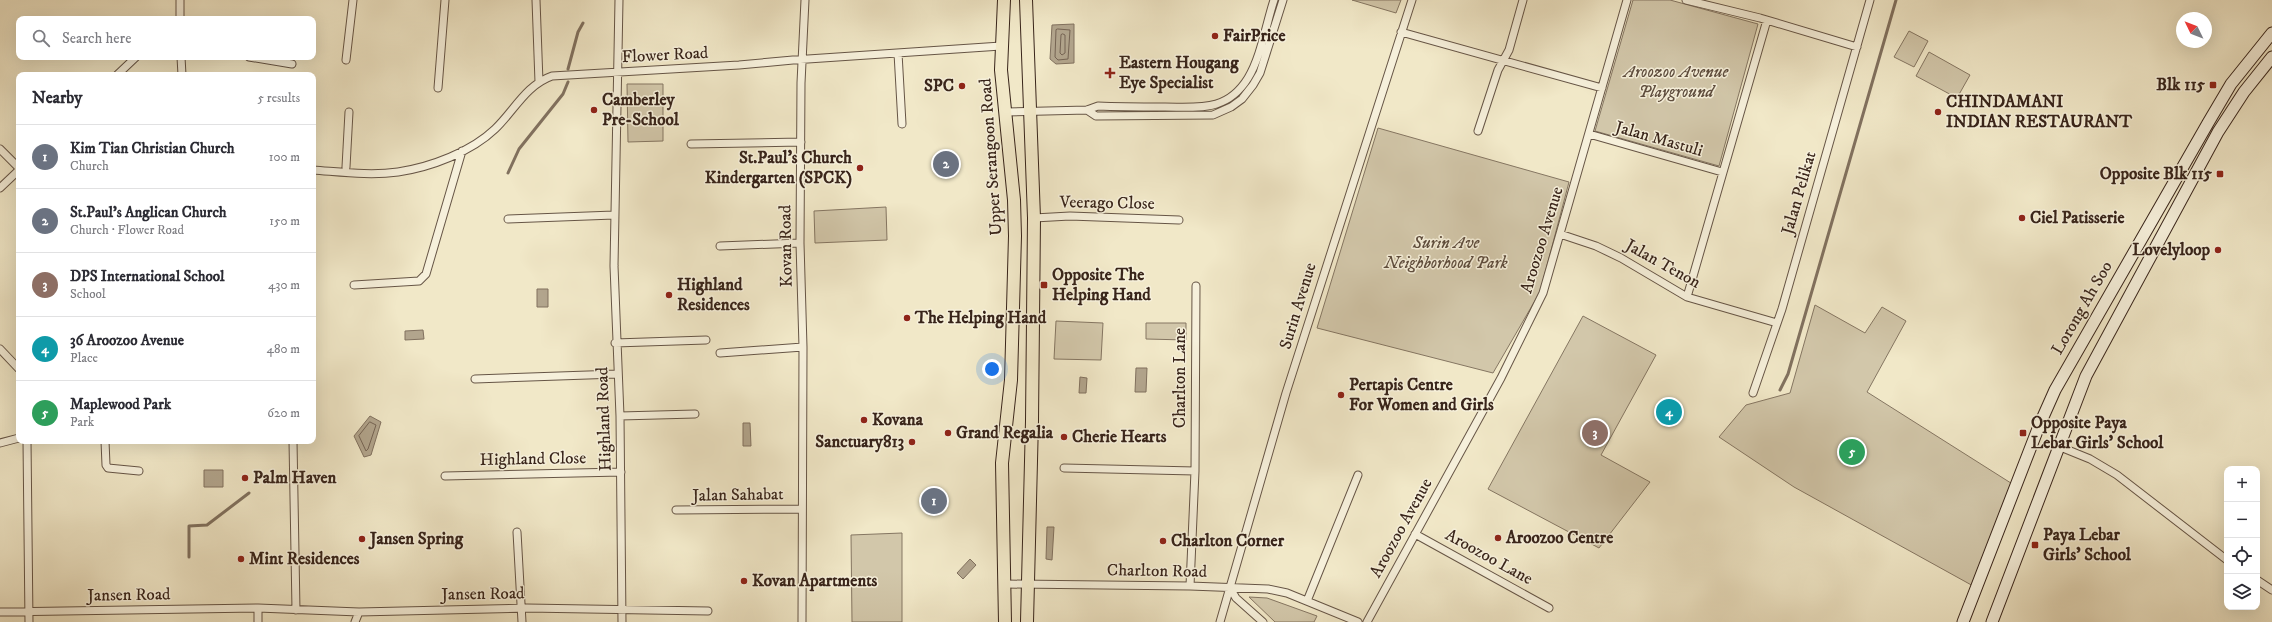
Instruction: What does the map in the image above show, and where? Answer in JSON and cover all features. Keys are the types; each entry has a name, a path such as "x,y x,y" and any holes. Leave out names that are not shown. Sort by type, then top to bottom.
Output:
{"main road":[{"name":"Upper Serangoon Road","path":"1004,0 1001,46 1005,112 1014,194 1015,236 1011,380 1002,463 1005,622"},
{"path":"1026,0 1034,218 1029,584 1027,622"},
{"name":"Lorong Ah Soo","path":"1963,622 2039,426 2055,390 2227,91 2272,33"},
{"name":"Lorong Ah Soo","path":"1992,622 2086,376 2215,138 2244,92 2272,56"},
{"path":"2082,341 2090,334 2096,333 2100,338 2100,348"}],"street":[{"path":"180,0 180,16"},
{"path":"346,60 354,0"},
{"path":"438,88 445,0"},
{"path":"536,0 539,82"},
{"name":"Highland Road","path":"619,0 616,73 614,215 615,344 620,416 622,622"},
{"name":"Kovan Road","path":"802,622 803,347 800,243 800,142 805,0"},
{"path":"1005,112 1087,110 1098,106 1195,109 1216,105 1227,100 1249,77 1274,0"},
{"path":"1087,110 1096,116 1167,116 1213,115 1231,107 1242,99 1260,73 1284,0"},
{"name":"Surin Avenue","path":"1220,622 1286,393 1412,0"},
{"path":"1478,131 1503,60 1509,50 1523,0"},
{"name":"Aroozoo Avenue","path":"1367,622 1501,378 1543,293 1627,0"},
{"path":"1686,0 1767,20 1857,47"},
{"name":"Jalan Pelikat","path":"1753,393 1777,323 1870,0"},
{"name":"Jalan Mastuli","path":"1687,297 1767,20"},
{"path":"1401,32 1602,88"},
{"name":"Flower Road","path":"316,170 374,173 398,172 462,151 494,130 529,90 539,82 559,75 616,73 1001,46"},
{"path":"898,53 902,124"},
{"path":"120,72 133,60"},
{"path":"181,60 182,72"},
{"path":"267,60 292,64"},
{"path":"346,167 349,112"},
{"name":"Jalan Mastuli","path":"1589,134 1722,172"},
{"path":"690,144 800,142"},
{"path":"0,148 16,166"},
{"path":"354,285 419,281 423,279 426,274 462,151"},
{"path":"0,188 16,172"},
{"path":"508,219 614,215"},
{"name":"Veerago Close","path":"1034,218 1070,216 1179,220"},
{"name":"Jalan Tenon","path":"1560,234 1596,246 1621,258 1672,290 1687,297 1777,323"},
{"path":"720,246 800,243"},
{"name":"Charlton Lane","path":"1190,586 1195,470 1196,286"},
{"path":"615,344 706,340"},
{"path":"720,353 803,347"},
{"path":"0,349 16,366"},
{"path":"475,379 617,374"},
{"path":"620,416 695,414"},
{"path":"0,443 16,439"},
{"path":"27,444 28,622"},
{"path":"105,444 106,465 108,468 139,471"},
{"path":"293,444 296,610"},
{"path":"2058,446 2090,459 2117,475 2224,558"},
{"path":"1064,468 1195,470"},
{"name":"Highland Close","path":"445,476 621,472"},
{"path":"1307,601 1358,475"},
{"name":"Jalan Sahabat","path":"676,510 802,509"},
{"path":"517,532 522,622"},
{"name":"Aroozoo Lane","path":"1415,534 1549,608"},
{"path":"2260,582 2272,590"},
{"name":"Charlton Road","path":"1005,584 1190,586 1281,592 1358,622"},
{"path":"1230,588 1236,598 1263,622"},
{"path":"258,608 258,622"},
{"name":"Jansen Road","path":"0,612 258,608 359,612 522,608 622,608 708,612"},
{"path":"355,622 359,612"}],"green space":[{"path":"1352,0 1401,0 1396,13"},
{"name":"Aroozoo Avenue Playground","path":"1633,0 1670,0 1758,24 1719,166 1595,131"},
{"path":"1909,31 1928,41 1914,67 1894,57"},
{"path":"1929,52 1970,75 1957,98 1916,76"},
{"path":"627,84 663,84 663,141 628,142"},
{"name":"Surin Ave Neighborhood Park","path":"1378,128 1569,182 1540,292 1493,373 1317,328"},
{"path":"886,207 887,240 815,243 814,211"},
{"path":"1815,305 1865,333 1882,307 1906,321 1867,392 2014,485 1975,587 1794,487 1719,437 1746,405 1790,393"},
{"path":"1583,316 1656,355 1601,455 1650,482 1599,548 1488,489"},
{"path":"1056,321 1103,323 1101,360 1054,359"},
{"path":"1146,323 1186,323 1186,340 1146,339"},
{"path":"902,533 902,622 852,622 851,535"},
{"path":"1249,597 1267,598 1317,616 1314,622 1275,622"}],"water":[{"path":"1074,24 1074,63 1056,64 1050,59 1052,25"},
{"path":"537,289 548,289 548,307 537,307"},
{"path":"423,330 424,339 405,340 405,331"},
{"path":"1136,368 1147,368 1146,392 1135,392"},
{"path":"1080,377 1087,378 1086,393 1079,393"},
{"path":"370,416 381,422 371,455 364,457 354,436"},
{"path":"743,423 750,423 751,446 743,446"},
{"path":"204,470 223,470 223,487 204,487"},
{"path":"1047,527 1054,527 1052,560 1046,559"},
{"path":"970,559 976,565 963,579 957,573"}],"waterway":[{"path":"1780,390 1788,374 1896,0"},
{"path":"568,69 578,32 583,23"},
{"path":"508,173 519,149 563,94 568,82"},
{"path":"189,557 189,526 207,525 249,493"}],"place":[{"name":"FairPrice","path":"1215,36"},
{"name":"Eastern Hougang Eye Specialist","path":"1110,73"},
{"name":"Blk 115","path":"2213,85"},
{"name":"SPC","path":"962,86"},
{"name":"Camberley Pre-School","path":"594,110"},
{"name":"CHINDAMANI INDIAN RESTAURANT","path":"1938,112"},
{"name":"St.Paul's Anglican Church","path":"946,164"},
{"name":"St.Paul's Church Kindergarten (SPCK)","path":"860,168"},
{"name":"Opposite Blk 115","path":"2220,174"},
{"name":"Ciel Patisserie","path":"2022,218"},
{"name":"Lovelyloop","path":"2218,250"},
{"name":"Opposite The Helping Hand","path":"1044,285"},
{"name":"Highland Residences","path":"669,295"},
{"name":"The Helping Hand","path":"907,318"},
{"name":"Pertapis Centre For Women and Girls","path":"1341,395"},
{"name":"36 Aroozoo Avenue","path":"1669,412"},
{"name":"Kovana","path":"864,420"},
{"name":"Grand Regalia","path":"948,433"},
{"name":"DPS International School","path":"1595,433"},
{"name":"Opposite Paya Lebar Girls' School","path":"2023,433"},
{"name":"Cherie Hearts","path":"1064,437"},
{"name":"Sanctuary813","path":"912,442"},
{"name":"Maplewood Park","path":"1852,452"},
{"name":"Palm Haven","path":"245,478"},
{"name":"Kim Tian Christian Church","path":"934,501"},
{"name":"Aroozoo Centre","path":"1498,538"},
{"name":"Jansen Spring","path":"362,539"},
{"name":"Charlton Corner","path":"1163,541"},
{"name":"Paya Lebar Girls' School","path":"2035,545"},
{"name":"Mint Residences","path":"241,559"},
{"name":"Kovan Apartments","path":"744,581"}]}
